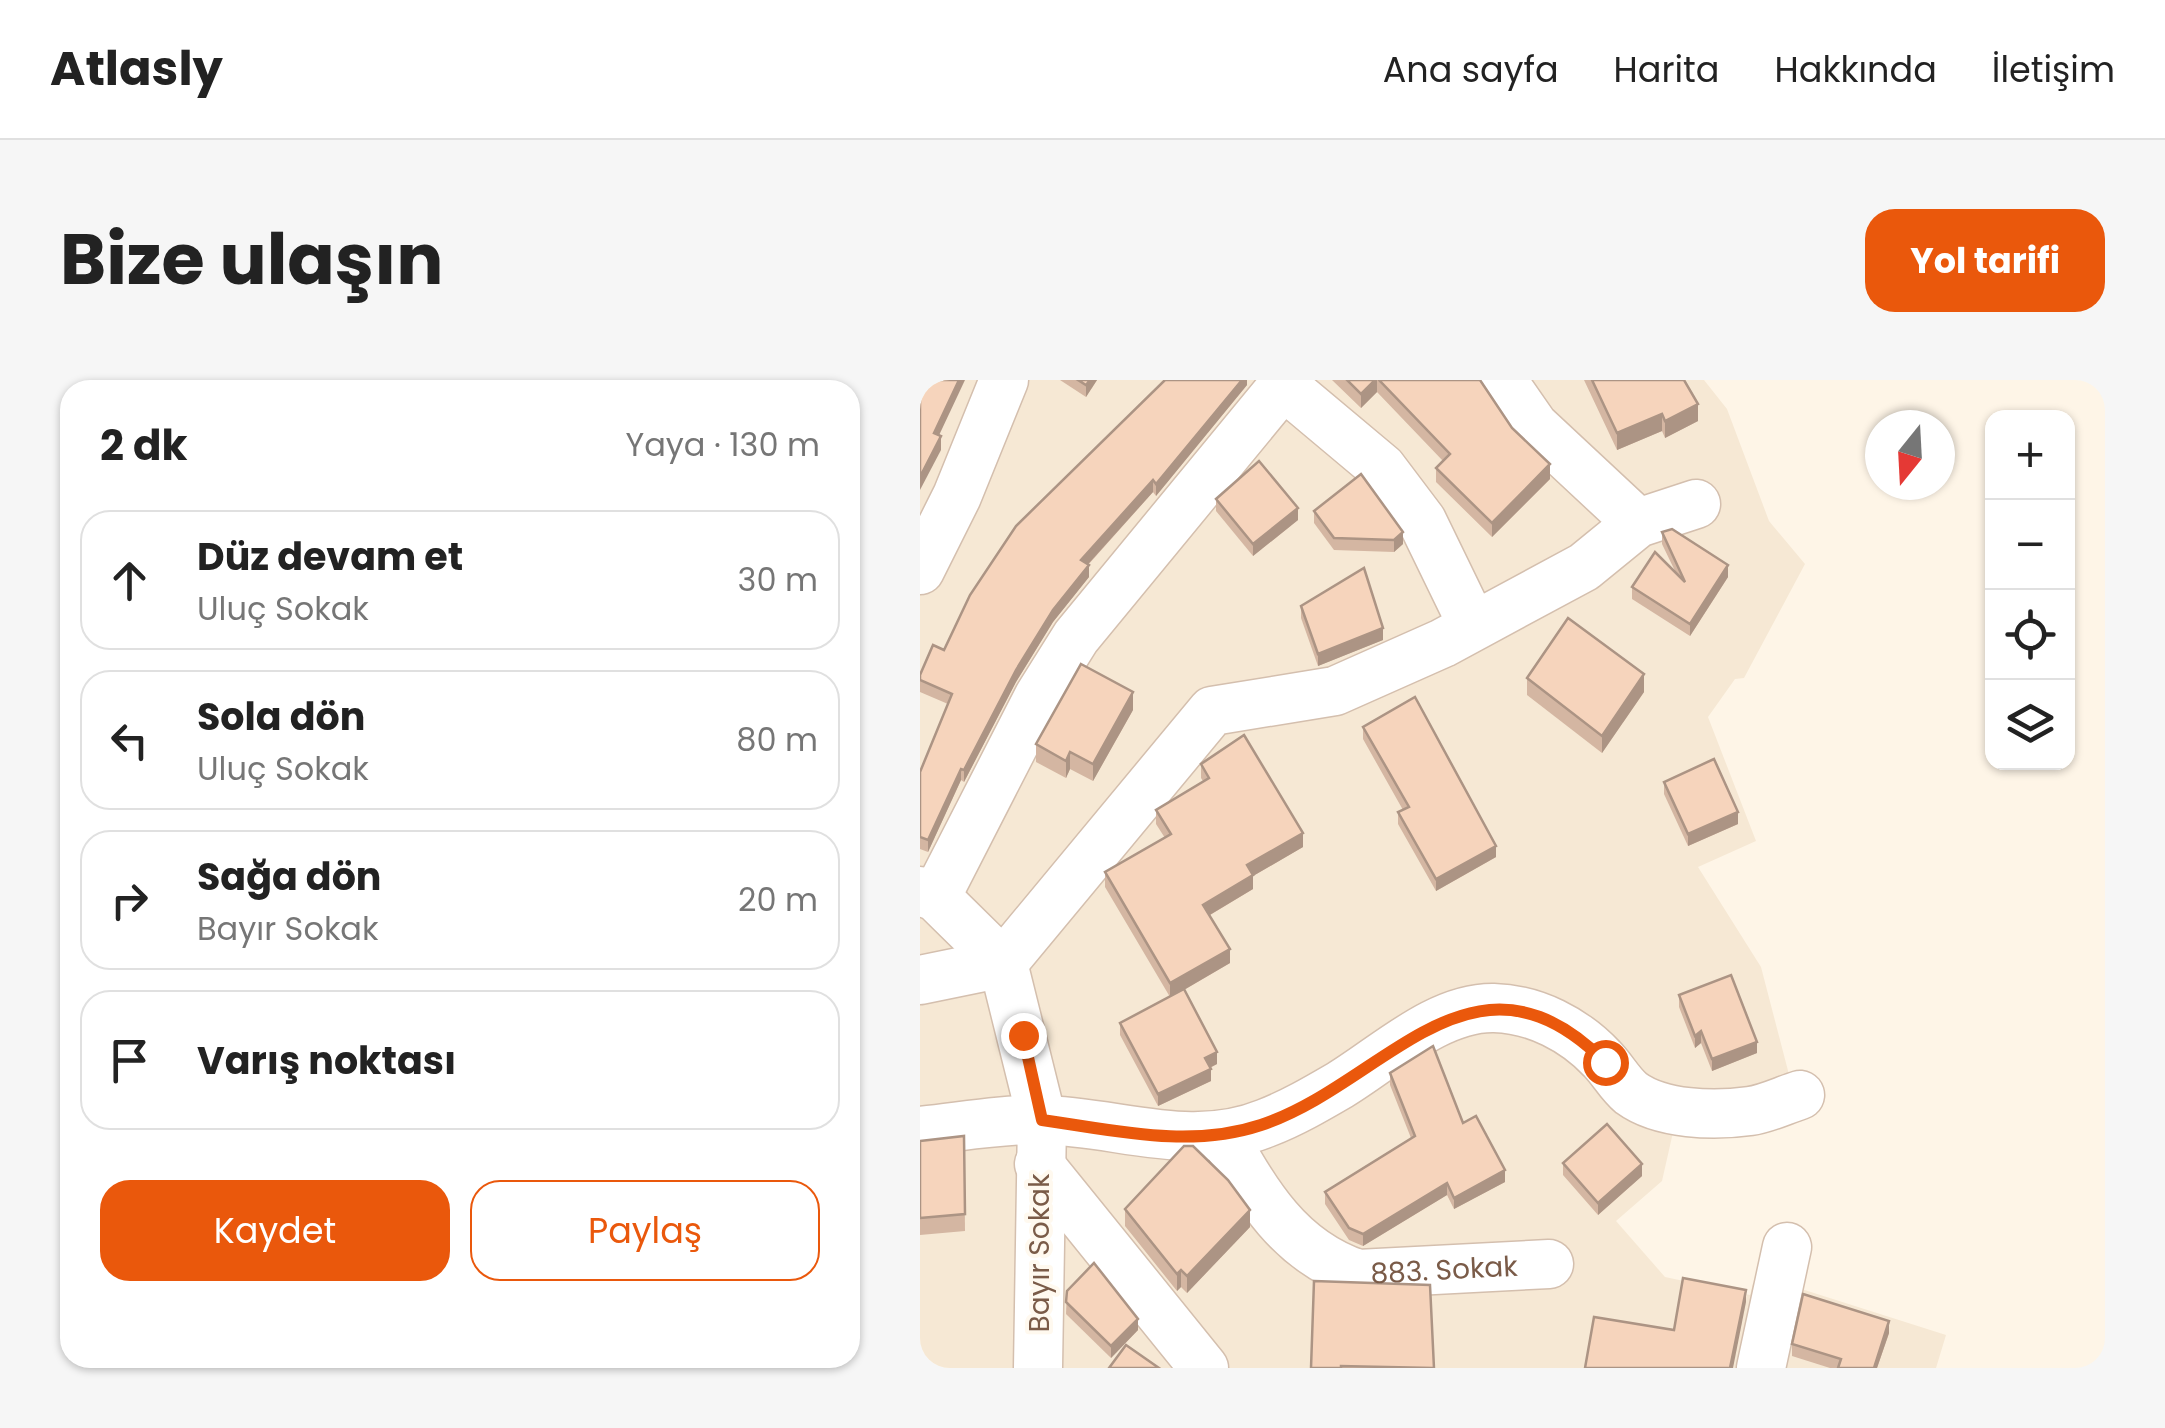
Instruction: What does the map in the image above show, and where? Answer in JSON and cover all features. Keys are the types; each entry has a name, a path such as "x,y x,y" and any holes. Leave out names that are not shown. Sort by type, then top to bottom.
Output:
{"street":[{"path":"920,570 957,496 1004,380"},
{"path":"1502,380 1534,426 1638,523"},
{"path":"1003,963 928,894 1076,637 1276,394 1289,390 1382,468 1422,521 1473,626"},
{"path":"920,980 1003,963 1212,711 1334,691 1473,626 1584,567 1638,523 1696,504"},
{"name":"Bayır Sokak","path":"1003,963 1040,1142 1038,1368"},
{"path":"920,1131 1040,1142 1223,1135 1262,1125 1301,1107 1442,1022 1470,1011 1493,1008 1551,1022 1572,1032 1631,1093 1652,1104 1722,1113 1754,1110 1800,1095"},
{"name":"883. Sokak","path":"1223,1135 1252,1186 1297,1242 1335,1266 1358,1274 1549,1264"},
{"path":"1040,1142 1204,1368"},
{"path":"1760,1368 1786,1246"}],"shaded area":[{"path":"920,380 1704,380 1727,409 1769,521 1805,564 1744,678 1735,679 1708,717 1756,841 1698,867 1761,967 1799,1113 1676,1119 1662,1181 1616,1221 1665,1277 1750,1295 1753,1283 1792,1286 1946,1335 1936,1368 920,1368"}],"building":[{"path":"920,380 959,380 934,433 941,436 920,477"},
{"path":"1165,380 1242,380 1156,484 1153,480 1081,560 1089,565 1053,610 1016,670 964,770 961,769 928,840 920,837 920,772 952,694 920,680 933,645 944,650 970,595 1016,526"},
{"path":"1347,380 1375,380 1361,394"},
{"path":"1379,380 1480,380 1512,428 1550,464 1492,523 1436,468 1450,454"},
{"path":"1592,380 1684,380 1698,404 1665,421 1662,414 1617,433"},
{"path":"1259,461 1298,508 1253,544 1216,499"},
{"path":"1361,474 1403,532 1394,540 1334,538 1314,511"},
{"path":"1672,529 1728,565 1690,624 1632,587 1655,552 1685,582 1662,532"},
{"path":"1364,568 1383,628 1318,654 1301,606"},
{"path":"1568,618 1644,674 1602,736 1527,678"},
{"path":"1081,664 1133,692 1093,764 1070,752 1066,761 1036,744"},
{"path":"1415,697 1496,846 1436,879 1398,812 1409,807 1363,727"},
{"path":"1244,735 1303,833 1247,865 1253,875 1203,905 1230,949 1170,983 1105,872 1171,834 1156,810 1209,778 1201,764"},
{"path":"1714,759 1738,812 1688,834 1664,782"},
{"path":"1731,975 1757,1042 1712,1059 1701,1031 1695,1036 1679,995"},
{"path":"1184,989 1217,1052 1205,1058 1211,1069 1158,1094 1120,1023"},
{"path":"1433,1046 1463,1123 1476,1116 1505,1170 1454,1198 1447,1183 1363,1234 1349,1228 1325,1192 1415,1136 1390,1073"},
{"path":"1607,1124 1642,1164 1598,1203 1563,1163"},
{"path":"964,1136 965,1214 920,1218 920,1141"},
{"path":"1184,1146 1193,1146 1228,1180 1250,1210 1187,1276 1181,1270 1177,1274 1125,1209"},
{"path":"1094,1263 1138,1319 1111,1346 1066,1302 1067,1291"},
{"path":"1683,1278 1746,1290 1730,1368 1585,1368 1594,1317 1674,1330"},
{"path":"1314,1281 1430,1285 1434,1368 1311,1368"},
{"path":"1803,1294 1889,1321 1874,1368 1838,1368 1841,1359 1792,1344"},
{"path":"1126,1345 1159,1368 1109,1368"}],"route":[{"path":"1023,1035 1042,1120 1173,1138 1223,1135 1262,1125 1339,1086 1442,1022 1470,1011 1493,1008 1551,1022 1572,1032 1605,1062"}]}
